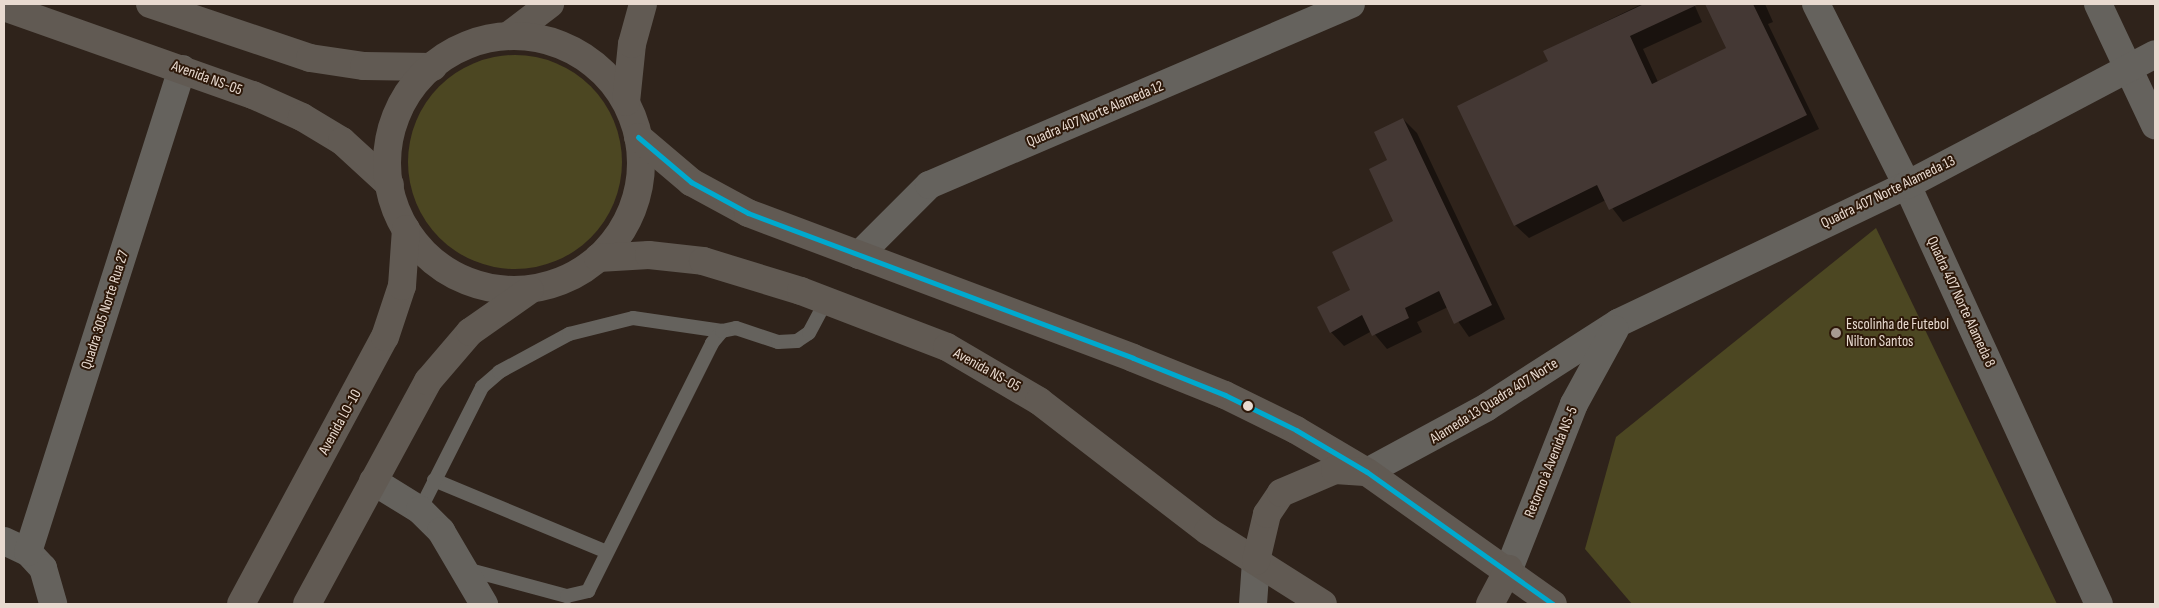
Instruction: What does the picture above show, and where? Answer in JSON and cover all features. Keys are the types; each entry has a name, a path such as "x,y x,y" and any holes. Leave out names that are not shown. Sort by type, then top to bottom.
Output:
{"street":[{"path":"150,4 310,58 364,66 433,67"},
{"path":"508,36 550,4"},
{"path":"626,102 632,44 643,4"},
{"name":"Quadra 407 Norte Alameda 12","path":"859,255 929,185 1351,4"},
{"name":"Quadra 407 Norte Alameda 8","path":"1816,4 1907,185 2099,604"},
{"path":"2098,4 2155,125"},
{"name":"Avenida NS-05","path":"4,7 182,69 320,126 390,186"},
{"name":"Avenida NS-05","path":"508,36 550,41 576,52 599,68 626,102 638,137 641,174 632,209 615,240 598,258 567,279 530,290 491,288 453,275 422,250 406,229 390,186 393,128 411,90 433,67 468,45 508,36"},
{"name":"Quadra 407 Norte Alameda 13","path":"1618,323 1907,185 2155,54"},
{"name":"Quadra 305 Norte Rua 27","path":"28,552 182,69"},
{"name":"Avenida NS-05","path":"638,137 674,170 728,204 1225,395 1367,472 1508,569 1553,604"},
{"name":"Avenida LO-10","path":"241,604 385,337 401,292 406,229"},
{"name":"Avenida NS-05","path":"598,258 689,258 826,301 940,344 999,374 1208,531 1323,604"},
{"path":"306,604 373,481 441,363 484,320 530,290"},
{"name":"Alameda 13 Quadra 407 Norte","path":"1367,472 1488,407 1618,323"},
{"name":"Retorno à Avenida NS-5","path":"1490,604 1508,569 1578,396 1618,323"},
{"path":"1254,604 1256,561 1264,520 1281,493 1335,470 1367,472"},
{"path":"373,481 420,510 441,531 484,604"},
{"path":"4,541 28,552 43,568 52,600"}],"lane":[{"path":"420,510 482,387 499,372 570,334 633,318 722,331 736,328 778,342 797,341 809,333 826,301"},
{"path":"462,568 576,597 588,591 712,343 722,331"},
{"path":"434,480 607,552"}],"shaded area":[{"path":"504,55 526,55 546,59 566,67 591,86 610,111 618,131 622,162 618,193 610,213 591,238 566,257 546,265 526,269 504,269 484,265 464,257 447,245 432,230 420,213 412,193 408,173 408,151 412,131 420,111 432,94 447,79 464,67 484,59"},
{"name":"Escolinha de Futebol Nilton Santos","path":"1876,228 2057,604 1632,604 1585,549 1616,437"}],"building":[{"path":"1644,4 1699,4 1630,36 1652,84 1726,48 1705,4 1753,4 1807,115 1609,210 1597,185 1514,226 1457,106 1548,61 1543,51"},
{"path":"1403,118 1492,305 1454,324 1439,291 1405,308 1409,318 1372,336 1362,315 1330,333 1317,307 1350,290 1332,252 1393,221 1369,169 1387,160 1374,132"}],"transit line":[{"path":"638,137 691,182 748,213 1133,358 1225,395 1296,430 1367,472 1553,604"}],"place":[{"name":"Escolinha de Futebol Nilton Santos","path":"1836,333"}]}
